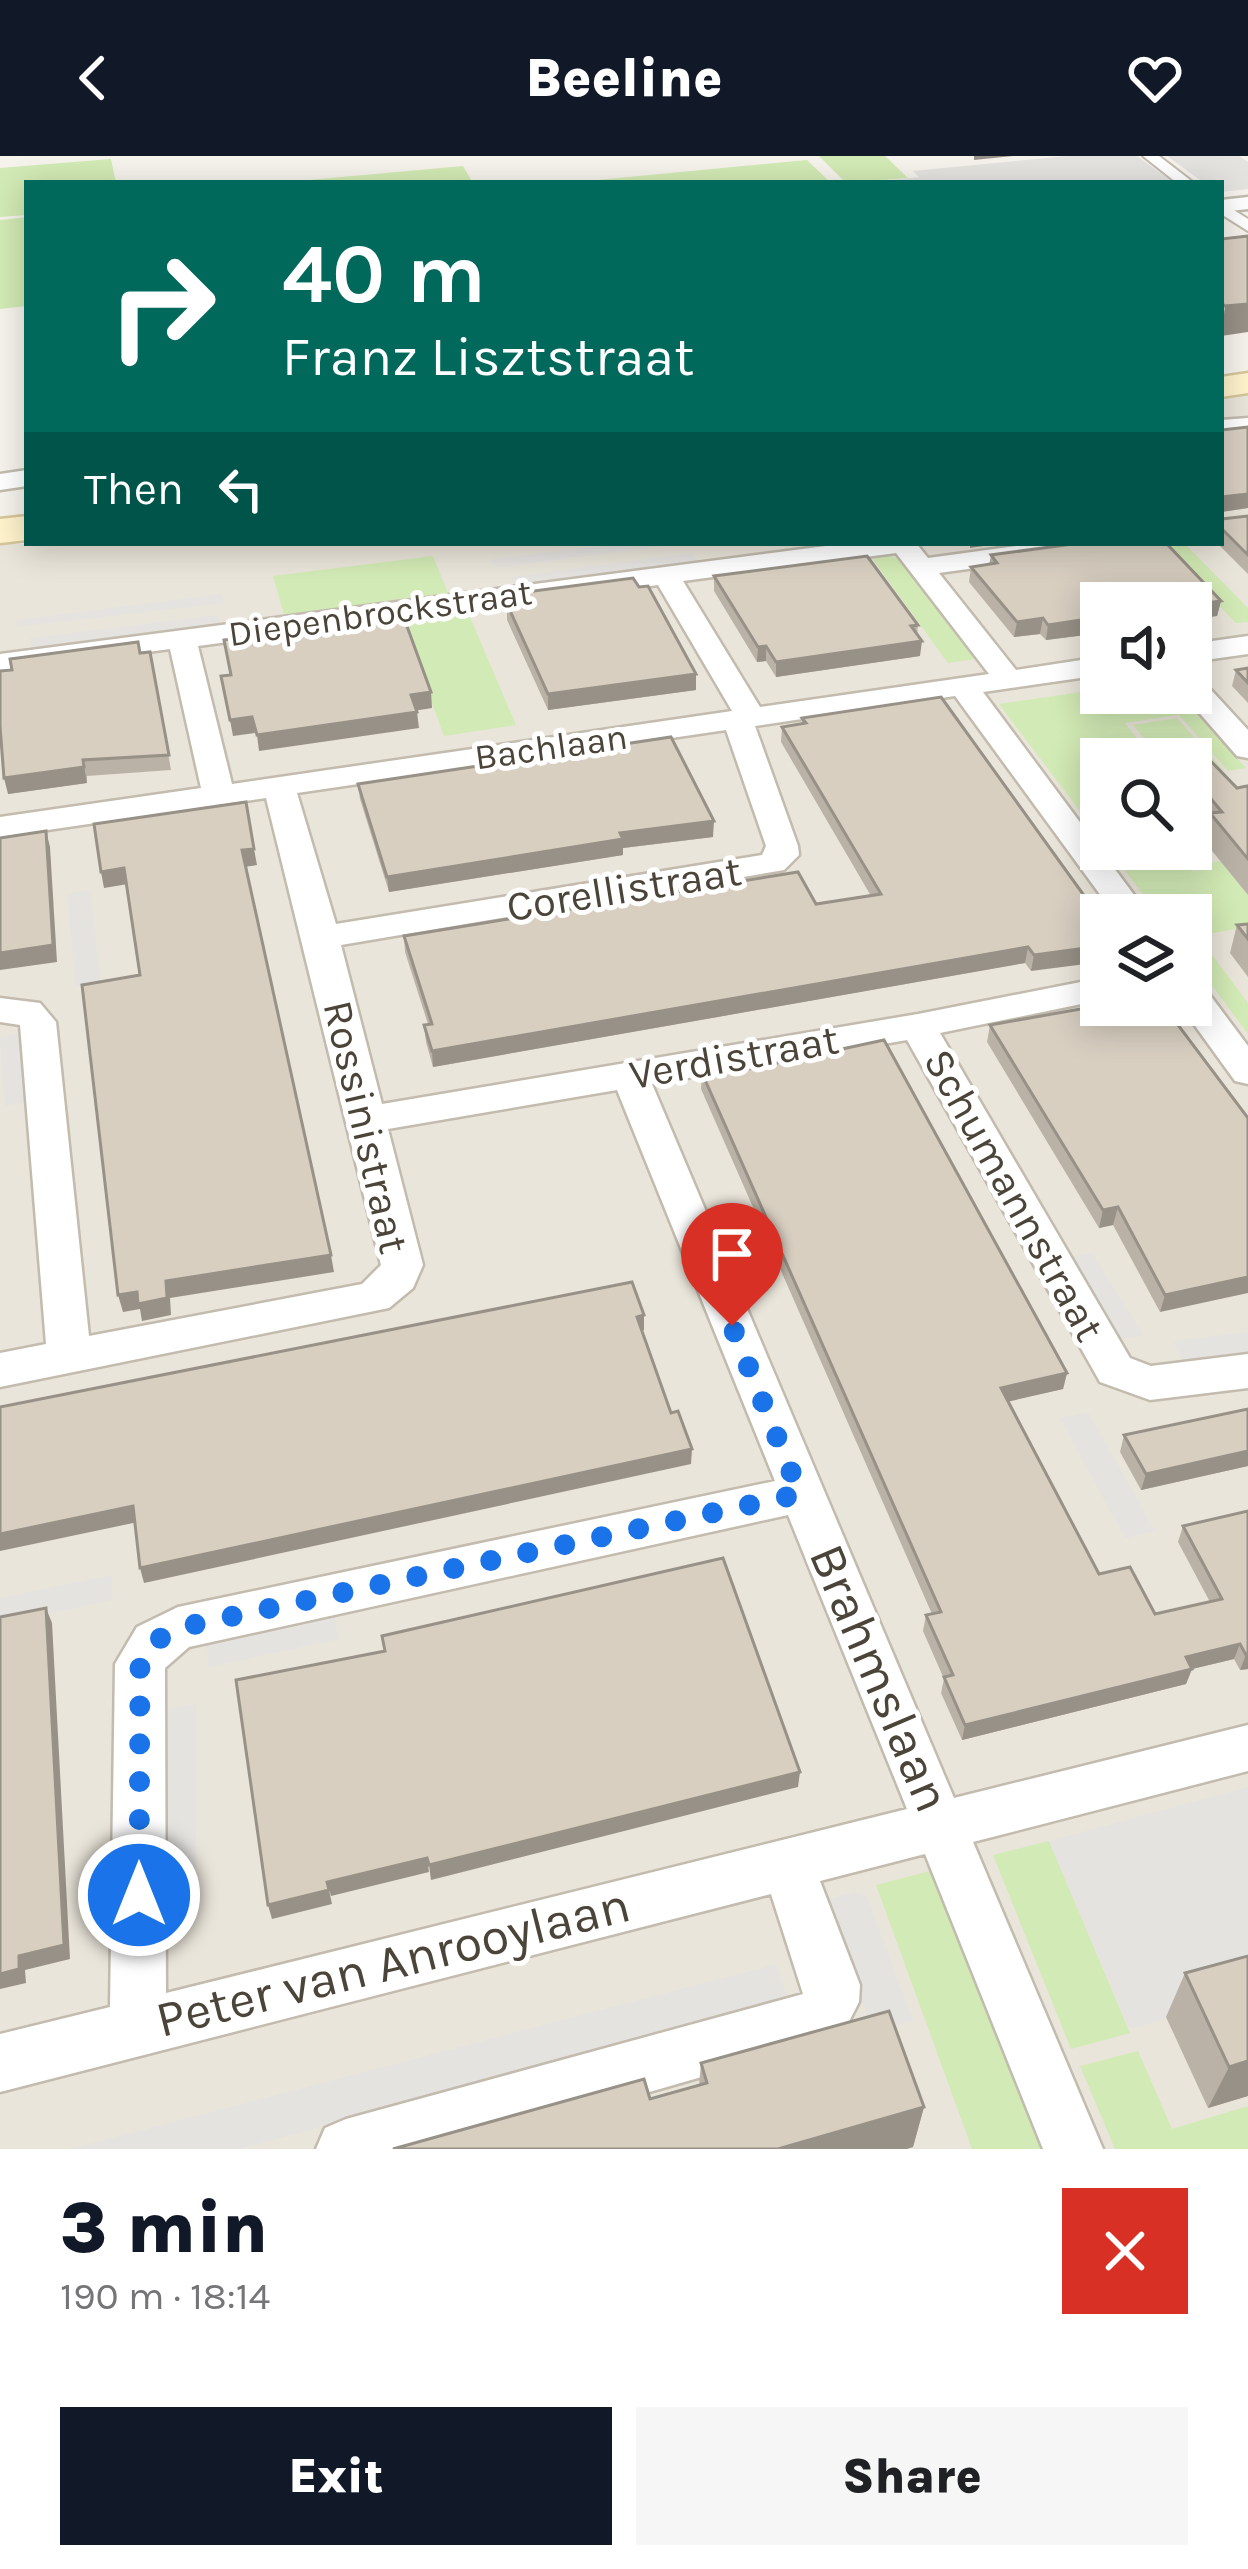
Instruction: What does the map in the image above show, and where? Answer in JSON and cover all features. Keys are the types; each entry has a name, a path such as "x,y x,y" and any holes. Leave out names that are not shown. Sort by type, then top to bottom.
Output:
{"street":[{"path":"1150,156 1183,180"},
{"name":"Diepenbrockstraat","path":"0,663 888,546"},
{"path":"905,546 1008,680"},
{"path":"923,567 1074,546"},
{"path":"666,575 744,718"},
{"path":"182,640 218,793"},
{"path":"1212,650 1248,645"},
{"name":"Bachlaan","path":"0,827 1080,669"},
{"path":"963,686 1117,894"},
{"path":"1212,708 1248,748"},
{"name":"Corellistraat","path":"322,937 772,863 782,855 782,846 744,718"},
{"name":"Rossinistraat","path":"0,1370 385,1293 402,1265 322,937 279,786"},
{"name":"Verdistraat","path":"365,1120 919,1026 1080,993"},
{"path":"0,1010 27,1011 38,1022 69,1356"},
{"path":"1212,1023 1248,1072"},
{"name":"Schumannstraat","path":"919,1026 1115,1370 1150,1382 1248,1371"},
{"name":"Brahmslaan","path":"630,1075 1073,2149"},
{"path":"138,2027 140,1664 154,1642 178,1628 800,1494"},
{"name":"Peter van Anrooylaan","path":"0,2063 1248,1748"},
{"path":"346,2149 821,2017 831,2002 832,1985 786,1861"}],"shaded area":[{"path":"1067,156 1137,156 1170,180 890,180 919,177 913,171"},
{"path":"1167,156 1239,156 1248,162 1248,189 1224,192 1224,180 1200,180"},
{"path":"1248,393 1248,2149 0,2149 0,544 1224,546 1224,396"},
{"path":"599,546 663,546 502,567 491,564 493,559"},
{"path":"692,553 697,562 514,586 511,577"},
{"path":"220,594 226,603 16,627 18,620"},
{"path":"218,615 220,624 31,648 30,638"},
{"path":"90,890 101,982 76,986 67,894"},
{"path":"25,1033 30,1102 5,1106 0,1037"},
{"path":"1092,1253 1143,1335 1113,1341 1063,1259"},
{"path":"1248,1332 1248,1354 1183,1362 1173,1341"},
{"path":"1088,1412 1155,1531 1125,1538 1060,1418"},
{"path":"111,1575 113,1600 0,1624 0,1598"},
{"path":"334,1611 339,1639 209,1667 205,1639"},
{"path":"196,1704 196,1911 160,1917 163,1709"},
{"path":"1248,1787 1248,1996 1129,2029 1049,1841"},
{"path":"855,1892 867,1897 913,2021 873,2032 825,1900"},
{"path":"776,1964 788,1999 240,2149 70,2149"}],"green space":[{"path":"819,156 885,156 908,178 883,180 843,180"},
{"path":"111,159 115,180 24,180 24,215 0,217 0,168"},
{"path":"807,160 828,180 597,180"},
{"path":"463,166 471,180 308,180"},
{"path":"24,217 24,306 0,309 0,220"},
{"path":"1161,546 1187,546 1248,608 1248,622 1236,623 1212,598 1212,582 1196,582"},
{"path":"433,556 449,596 285,618 273,576"},
{"path":"871,557 899,559 976,659 948,663"},
{"path":"467,610 516,725 444,736 401,619"},
{"path":"1080,692 1080,714 1198,714 1246,768 1228,771 1212,753 1212,738 1199,738 1179,715 1125,723 1137,738 1080,738 1080,811 999,704"},
{"path":"1177,718 1195,738 1144,738 1133,725"},
{"path":"1231,859 1226,868 1248,895 1248,927 1212,933 1212,894 1142,894 1125,870 1193,872 1212,870 1212,862"},
{"path":"1212,955 1248,1003 1248,1034 1212,985"},
{"path":"1049,1841 1130,2033 1071,2049 993,1855"},
{"path":"934,1870 1039,2149 972,2149 876,1885"},
{"path":"1138,2051 1172,2129 1248,2106 1248,2149 1115,2149 1080,2066"}],"building":[{"path":"1248,236 1248,304 1224,305 1224,239"},
{"path":"1248,427 1248,494 1224,497 1224,430"},
{"path":"1248,516 1248,555 1224,531 1224,519"},
{"path":"1058,546 1169,546 1203,582 1080,582 1080,620 1048,625 1043,618 1017,622 971,567 997,563 991,555"},
{"path":"867,556 918,625 911,626 922,641 776,662 766,646 758,647 714,576"},
{"path":"633,578 639,587 648,586 696,674 548,694 507,604 516,603 511,594"},
{"path":"404,618 431,692 411,695 417,712 257,735 252,717 230,720 221,676 231,675 224,640"},
{"path":"138,642 140,653 150,652 169,755 83,760 84,767 4,778 0,671 12,670 10,659"},
{"path":"941,697 1083,894 1080,949 1034,955 1028,947 432,1051 424,1025 432,1024 404,936 798,872 816,904 881,894 782,727 806,723 802,718"},
{"path":"671,737 714,821 620,833 623,839 387,877 358,784"},
{"path":"1212,762 1237,788 1248,788 1248,859 1212,815 1222,812 1212,800"},
{"path":"246,802 254,849 242,850 331,1255 166,1281 167,1298 138,1304 137,1292 118,1295 82,985 140,975 124,868 101,872 94,824"},
{"path":"46,831 53,945 0,953 0,838"},
{"path":"1080,1009 1080,1026 1179,1026 1248,1118 1248,1277 1165,1295 1118,1207 1103,1210 990,1025"},
{"path":"884,1040 1067,1373 1001,1388 1099,1574 1130,1567 1155,1614 1222,1599 1183,1526 1248,1511 1248,1654 1240,1644 1186,1657 1192,1669 965,1725 944,1677 953,1675 926,1615 941,1612 702,1073 744,1070"},
{"path":"632,1282 644,1315 637,1317 671,1413 678,1411 692,1449 140,1568 133,1506 0,1534 0,1407"},
{"path":"1248,1409 1248,1451 1146,1474 1124,1435"},
{"path":"723,1558 800,1772 429,1865 427,1858 327,1882 329,1890 268,1905 236,1680 385,1651 382,1636"},
{"path":"46,1608 64,1945 19,1956 19,1969 0,1974 0,1617"},
{"path":"1248,1956 1248,2061 1229,2067 1185,1973"},
{"path":"889,2011 924,2107 778,2149 393,2149 644,2079 650,2099 707,2083 701,2063"}],"route":[{"path":"139,1895 140,1664 154,1642 178,1628 800,1494 732,1326"}]}
